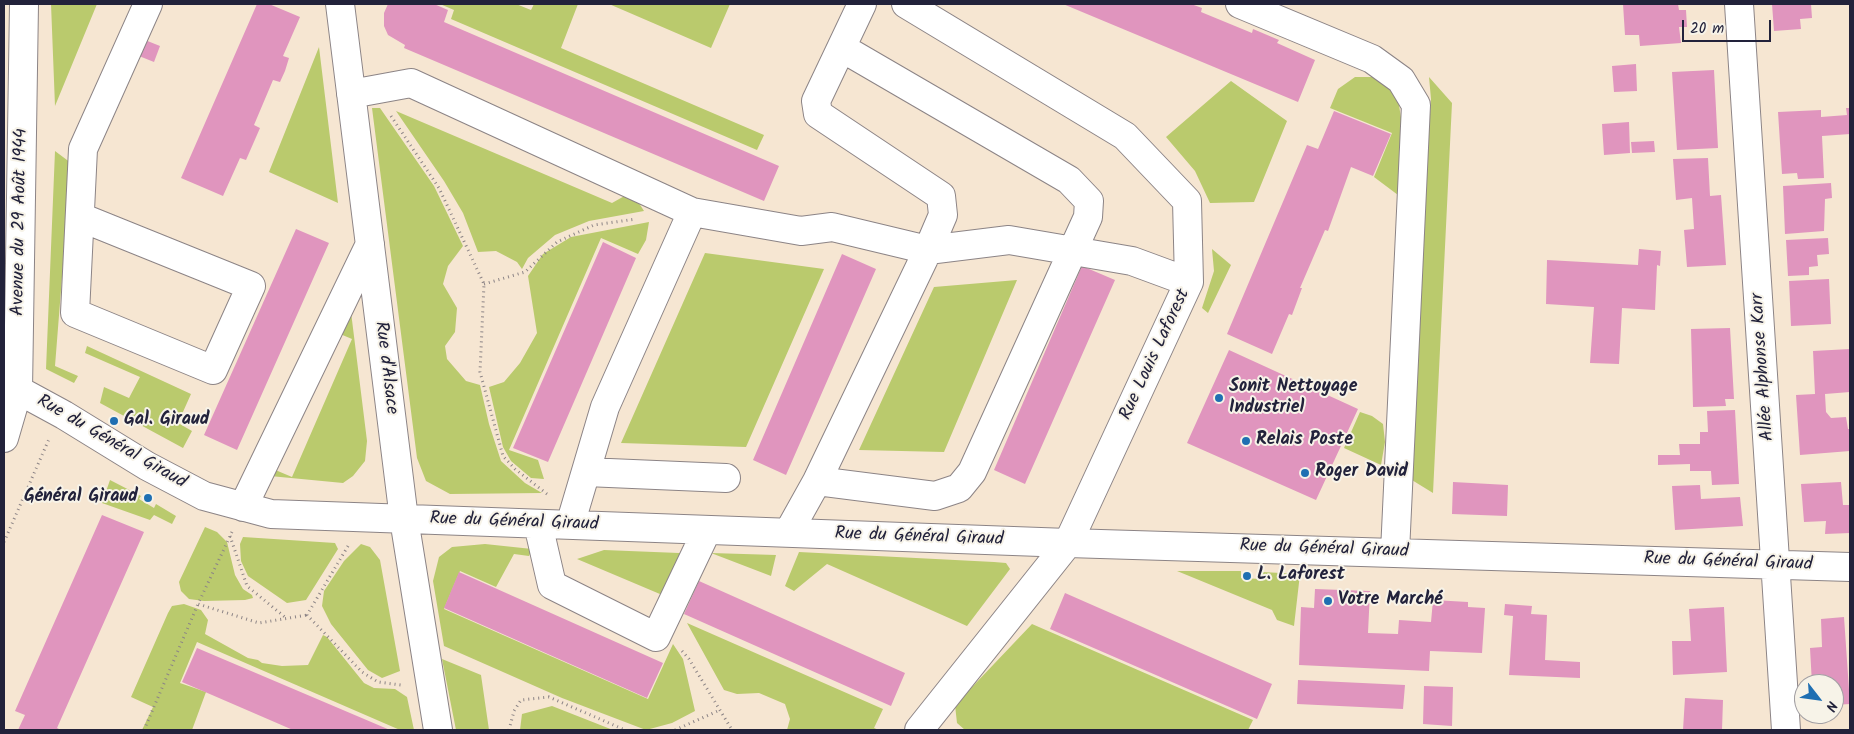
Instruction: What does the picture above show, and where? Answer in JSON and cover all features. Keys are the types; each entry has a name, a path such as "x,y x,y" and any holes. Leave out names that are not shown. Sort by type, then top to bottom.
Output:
{"street":[{"name":"Avenue du 29 Août 1944","path":"4,438 18,390 11,321 24,4"},
{"path":"80,217 251,286 213,370 75,312 83,148 148,4"},
{"name":"Rue d'Alsace","path":"338,4 363,92 370,244 404,519 438,730"},
{"path":"788,533 817,481 943,215 941,196 818,114 816,101 862,4"},
{"name":"Rue Louis Laforest","path":"906,4 1125,136 1187,201 1189,282 1068,543 925,728"},
{"path":"1240,4 1372,59 1401,80 1416,105 1396,552"},
{"name":"Allée Alphonse Karr","path":"1739,4 1777,564 1786,730"},
{"path":"817,481 935,496 959,488 972,472 1088,217 1089,201 1069,180 842,48"},
{"path":"363,92 411,84 692,212 801,230 832,227 928,250 1009,240 1132,262 1189,282"},
{"path":"572,520 604,407 692,212"},
{"path":"243,507 370,244"},
{"name":"Rue du Général Giraud","path":"18,390 64,415 147,466 204,496 271,514 538,524 572,520 707,530 788,533 1850,567"},
{"path":"586,472 726,478"},
{"path":"538,524 552,585 656,637 707,530"}],"path":[{"path":"363,92 439,188 484,284 480,372 503,456 572,520"},
{"path":"484,284 525,272 557,242 594,225 643,218"},
{"path":"4,542 46,444 64,415"},
{"path":"144,730 198,604 243,507"},
{"path":"198,604 259,622 307,614 341,556 369,518"},
{"path":"230,536 247,586 287,618"},
{"path":"307,614 362,672 378,682 431,688"},
{"path":"660,628 689,659 732,730"},
{"path":"508,730 514,711 521,700 549,697 625,730"},
{"path":"674,730 720,710"}],"green space":[{"path":"51,4 97,4 55,106"},
{"path":"440,4 516,4 531,10 534,4 578,4 561,48 764,135 757,150 451,19 454,10"},
{"path":"609,4 730,4 711,48"},
{"path":"319,47 338,203 269,172"},
{"path":"1355,77 1377,77 1388,84 1398,99 1403,130 1398,195 1374,177 1392,133 1330,108 1338,89"},
{"path":"1429,77 1452,103 1433,493 1407,477 1431,99"},
{"path":"1231,81 1287,121 1254,202 1210,203 1195,171 1166,137"},
{"path":"372,108 380,108 434,186 463,246 448,266 443,284 457,308 455,332 445,346 447,359 466,381 480,385 489,424 501,461 525,483 542,493 450,494 426,481 417,458"},
{"path":"396,111 612,203 628,194 637,200 644,211 589,221 555,235 528,258 522,269 517,262 496,251 478,252 463,213 444,181"},
{"path":"55,151 71,163 55,366 78,376 74,383 46,369"},
{"path":"649,222 646,240 638,254 601,238 509,450 538,460 544,479 531,478 511,461 503,447 489,387 504,382 520,363 537,333 528,276 543,254 571,237"},
{"path":"1212,249 1231,265 1208,313 1202,308 1214,271"},
{"path":"705,253 824,269 746,447 621,443"},
{"path":"1017,280 944,452 859,450 934,287"},
{"path":"350,304 367,441 365,461 353,476 343,483 270,476 273,469 292,477 352,339 333,331"},
{"path":"87,346 191,394 178,423 192,431 183,448 100,403 104,387 129,398 140,377 85,353"},
{"path":"1360,412 1372,416 1383,424 1385,442 1381,465 1344,448"},
{"path":"110,480 141,496 139,499 154,508 156,504 176,516 172,524 154,515 150,520 102,503"},
{"path":"205,527 217,532 227,542 235,575 243,589 252,595 253,598 245,600 204,601 189,599 181,591 179,582"},
{"path":"243,537 335,543 338,549 306,600 287,603 248,576 241,561 240,544"},
{"path":"361,544 370,547 380,560 400,671 382,678 368,670 331,624 322,606 324,591 344,561"},
{"path":"485,544 532,549 529,556 514,554 496,587 460,571 444,609 648,699 673,644 683,659 695,711 672,723 646,730 562,698 444,646 433,581 439,557 452,547"},
{"path":"604,550 679,553 684,559 667,597 577,559"},
{"path":"799,552 994,562 1006,563 1010,569 967,626 827,564 794,591 785,586"},
{"path":"711,553 776,555 771,576"},
{"path":"1177,571 1241,571 1241,578 1261,579 1262,572 1300,574 1294,626 1277,620 1272,610"},
{"path":"184,604 201,610 208,620 205,634 248,658 262,663 282,666 308,665 323,635 327,637 364,683 374,688 395,689 407,697 414,730 400,730 197,642 180,683 206,692 192,730 142,730 153,707 131,697 168,613 172,606"},
{"path":"687,623 883,709 874,728 879,730 787,730 790,719 785,704 759,693 737,694 724,690"},
{"path":"1032,624 1253,720 1248,730 965,730 957,723 955,705"},
{"path":"442,659 481,675 489,730 456,730"},
{"path":"552,706 613,730 520,730 522,714"}],"building":[{"path":"257,4 269,4 300,17 283,56 289,58 285,71 280,82 273,80 254,125 260,128 246,160 240,158 223,196 181,178"},
{"path":"388,4 434,4 448,10 444,22 779,166 764,201 404,48 405,45 388,35 384,26 384,13"},
{"path":"1063,4 1191,4 1202,8 1201,12 1252,33 1253,29 1279,40 1277,43 1315,60 1298,102"},
{"path":"1623,4 1678,4 1679,10 1686,10 1687,27 1679,27 1681,43 1640,46 1639,35 1625,35"},
{"path":"1772,4 1811,4 1812,18 1800,19 1801,29 1774,31"},
{"path":"145,40 160,46 154,62 139,56"},
{"path":"1636,64 1637,91 1614,92 1612,66"},
{"path":"1714,70 1718,148 1677,150 1672,72"},
{"path":"1846,108 1850,108 1850,134 1822,136 1824,178 1798,179 1797,173 1782,174 1778,112 1821,110 1821,117 1847,115"},
{"path":"1334,111 1391,134 1373,176 1351,167 1328,231 1325,230 1300,288 1302,288 1292,315 1289,314 1272,354 1227,334 1307,145 1318,149"},
{"path":"1629,122 1630,153 1604,155 1602,124"},
{"path":"1654,141 1655,152 1632,153 1631,142"},
{"path":"1708,158 1710,196 1721,195 1726,265 1687,267 1684,230 1694,229 1692,198 1676,200 1673,159"},
{"path":"1831,183 1832,198 1825,199 1824,231 1785,234 1783,186"},
{"path":"296,229 329,243 237,450 204,435"},
{"path":"1828,238 1829,254 1817,255 1818,266 1809,267 1809,275 1788,276 1786,240"},
{"path":"603,242 636,258 548,462 513,448"},
{"path":"1639,249 1661,251 1660,266 1657,265 1655,310 1622,308 1619,364 1590,363 1594,307 1546,304 1547,260 1638,265"},
{"path":"842,254 876,269 786,475 753,460"},
{"path":"1082,266 1115,280 1025,484 994,470"},
{"path":"1829,279 1831,324 1791,326 1789,281"},
{"path":"1730,328 1734,399 1725,399 1726,406 1693,407 1691,329"},
{"path":"1850,349 1850,392 1825,394 1826,412 1831,418 1846,417 1848,429 1850,429 1850,451 1800,455 1796,395 1815,394 1813,351"},
{"path":"1229,350 1358,409 1316,500 1187,443"},
{"path":"1735,410 1739,484 1712,485 1711,471 1690,471 1690,464 1658,465 1658,455 1680,455 1679,444 1700,444 1700,432 1708,432 1707,411"},
{"path":"1453,482 1508,485 1507,516 1452,514"},
{"path":"1841,482 1843,505 1850,505 1850,533 1825,534 1826,521 1804,522 1801,484"},
{"path":"1700,485 1701,499 1740,497 1743,526 1675,530 1672,486"},
{"path":"102,515 144,532 57,728 61,730 18,730 25,715 15,711"},
{"path":"459,572 663,663 647,698 444,608"},
{"path":"699,581 905,673 891,706 684,614"},
{"path":"1315,589 1370,591 1368,633 1398,634 1399,620 1431,622 1433,600 1468,602 1468,607 1485,608 1482,653 1430,651 1429,671 1299,665 1301,607 1314,608"},
{"path":"1065,593 1272,684 1257,719 1050,629"},
{"path":"1505,604 1532,606 1531,614 1547,615 1545,660 1580,662 1580,678 1509,675 1513,616 1504,615"},
{"path":"1724,607 1727,672 1673,675 1672,641 1691,641 1689,609"},
{"path":"1844,617 1850,704 1844,704 1844,674 1811,674 1810,648 1822,647 1821,619"},
{"path":"197,648 390,730 293,730 182,682"},
{"path":"1298,680 1405,685 1403,709 1297,704"},
{"path":"1424,686 1453,687 1452,726 1423,724"},
{"path":"1685,698 1723,700 1722,730 1683,730"}],"place":[{"name":"Sonit Nettoyage Industriel","path":"1219,398"},
{"name":"Gal. Giraud","path":"114,421"},
{"name":"Relais Poste","path":"1246,441"},
{"name":"Roger David","path":"1305,473"},
{"name":"Général Giraud","path":"148,498"},
{"name":"L. Laforest","path":"1247,576"},
{"name":"Votre Marché","path":"1328,601"}]}
